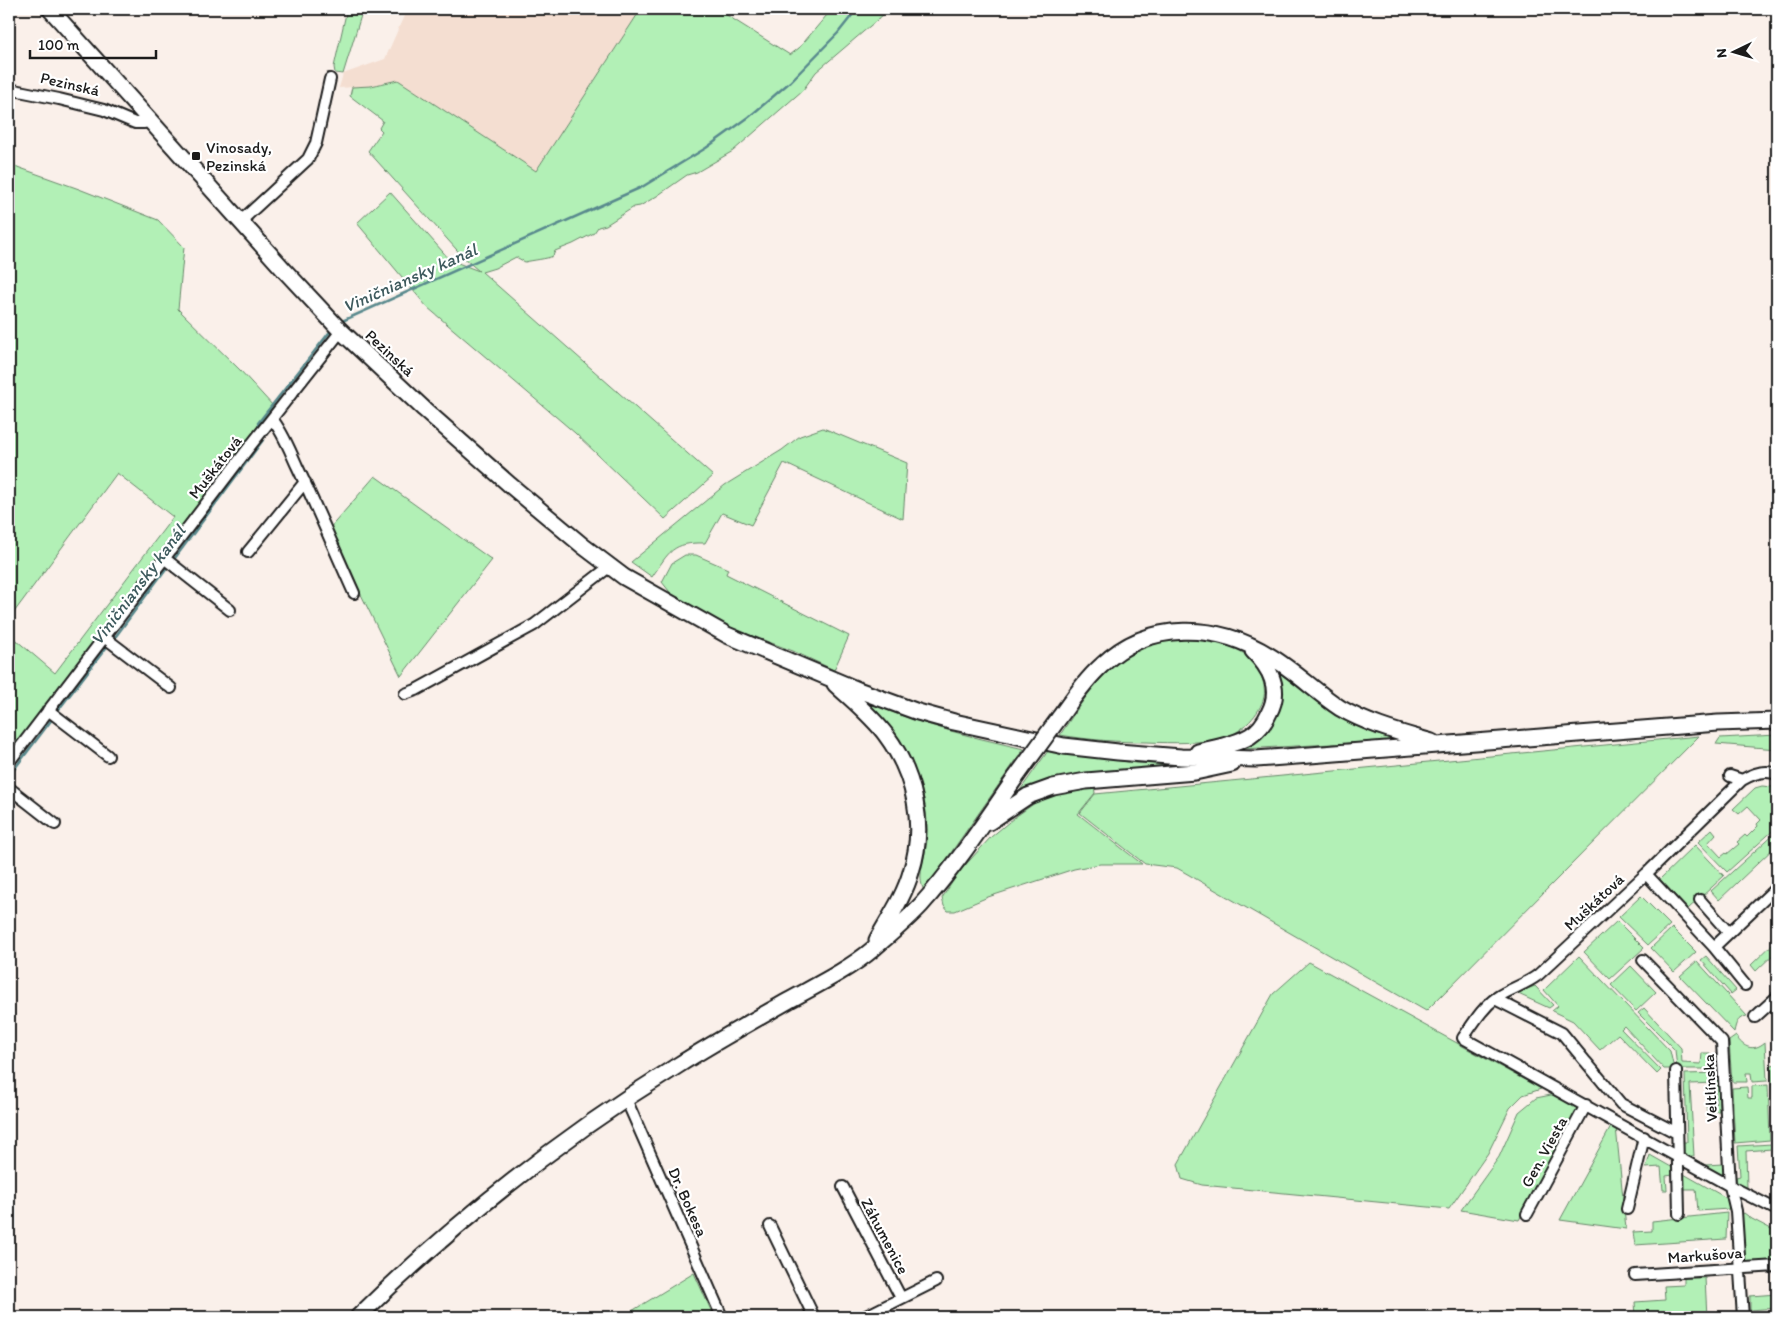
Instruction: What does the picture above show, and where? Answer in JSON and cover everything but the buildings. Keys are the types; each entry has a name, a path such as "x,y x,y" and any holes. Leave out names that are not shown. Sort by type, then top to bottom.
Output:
{"main road":[{"name":"Pezinská","path":"50,9 337,327 460,441 609,567 689,615 727,634 858,690 918,712 979,728 1064,746 1181,757 1256,759"},
{"path":"358,1317 464,1221 523,1174 626,1099 751,1022 840,972 871,951 919,908 932,893 1077,693 1102,665 1126,647 1144,638 1170,631 1193,630 1218,634 1242,642 1270,656 1322,696 1355,716 1378,726 1441,745"},
{"path":"1181,757 1249,736 1266,719 1274,699 1274,681 1262,661 1242,642"},
{"path":"826,676 886,735 908,774 916,805 918,838 916,856 911,873 894,911 871,951"},
{"path":"981,827 1028,796 1053,787 1086,781 1195,772 1256,759 1725,722 1777,721"}],"street":[{"path":"240,221 308,159 316,143 330,78"},
{"name":"Pezinská","path":"9,89 104,110 135,123 144,123 149,119"},
{"name":"Muškátová","path":"9,762 272,419 337,327"},
{"path":"272,419 284,438 315,501 328,537 354,593"},
{"path":"248,552 305,482"},
{"path":"164,558 230,610"},
{"path":"405,694 416,690 534,625 609,567"},
{"path":"104,636 171,688"},
{"path":"48,710 108,756"},
{"name":"Muškátová","path":"1586,1106 1463,1038 1483,1010 1495,999 1538,976 1742,780 1751,774 1771,772 1777,774"},
{"path":"1730,776 1742,780"},
{"path":"9,788 55,824"},
{"path":"1646,874 1714,947 1745,985"},
{"path":"1714,947 1777,888"},
{"path":"1700,900 1728,932"},
{"name":"Veltlínska","path":"1643,960 1722,1042 1730,1186 1736,1212 1743,1317"},
{"path":"1755,1017 1777,997"},
{"path":"1495,999 1562,1033 1621,1104 1677,1133"},
{"path":"1676,1071 1679,1214"},
{"name":"Dr. Bokesa","path":"626,1099 722,1317"},
{"path":"1586,1106 1777,1210"},
{"name":"Gen. Viesta","path":"1528,1214 1586,1106"},
{"path":"1628,1209 1644,1137"},
{"name":"Záhumenice","path":"843,1187 901,1298"},
{"path":"1736,1212 1754,1198"},
{"path":"770,1226 814,1317"},
{"name":"Markušova","path":"1635,1275 1777,1266"},
{"path":"864,1317 936,1281"}],"shaded area":[{"path":"407,9 641,9 536,171 398,80 371,86 339,88 343,74 385,59"}],"green space":[{"path":"347,9 363,9 343,74 335,73 334,67"},
{"path":"641,9 717,9 790,55 799,48 832,9 890,9 816,72 803,90 733,151 697,172 687,175 640,206 634,207 606,225 598,227 594,233 555,251 553,256 525,262 516,257 495,268 482,272 713,476 665,519 575,433 427,307 357,223 390,192 450,260 479,271 465,259 368,151 382,131 379,128 383,121 350,96 352,87 371,86 398,80 536,171"},
{"path":"9,164 158,220 184,247 178,309 240,370 274,407 9,755 9,634 55,673 173,517 117,473 9,619"},
{"path":"823,428 907,463 903,519 784,463 751,525 722,513 705,543 685,544 673,550 652,577 631,562 725,485 782,450 800,436"},
{"path":"375,476 492,560 401,676 329,529"},
{"path":"685,555 696,555 728,569 726,574 849,636 834,670 793,651 734,629 676,600 662,582 672,563"},
{"path":"1183,639 1225,645 1238,650 1254,664 1261,676 1264,697 1259,710 1244,727 1232,735 1207,741 1167,743 1114,741 1060,735 1089,693 1125,657 1159,642"},
{"path":"1277,671 1328,711 1377,735 1403,740 1225,750 1249,744 1265,733 1277,713 1281,700 1281,686"},
{"path":"860,698 920,722 1024,749 924,891 921,872 927,839 927,819 918,779 900,743 889,727"},
{"path":"1777,735 1777,749 1716,744 1720,738"},
{"path":"1699,736 1426,1011 1177,868 1145,864 1080,813 1095,794"},
{"path":"1048,751 1136,763 1197,766 1124,773 1078,774 1044,782 1016,796"},
{"path":"1094,785 1095,793 1078,814 1142,864 1100,864 1074,869 988,897 955,911 948,911 944,906 942,898 959,872 991,837 1042,798"},
{"path":"1762,786 1773,787 1777,791 1777,827 1727,872 1698,842 1712,829 1716,834 1708,843 1721,857 1739,844 1737,842 1745,835 1747,837 1761,820 1748,806 1739,814 1733,809 1755,788"},
{"path":"1777,831 1777,845 1719,900 1711,891"},
{"path":"1695,845 1724,876 1688,909 1660,879"},
{"path":"1641,896 1670,925 1648,945 1619,917"},
{"path":"1617,921 1644,948 1610,979 1584,952"},
{"path":"1672,928 1696,952 1674,972 1651,948"},
{"path":"1777,940 1777,951 1756,971 1751,965"},
{"path":"1579,956 1670,1051 1674,1069 1664,1069 1624,1026 1621,1029 1661,1070 1657,1074 1618,1034 1600,1050 1573,1021 1552,1011 1558,1006 1544,990"},
{"path":"1706,956 1736,990 1731,994 1701,960"},
{"path":"1697,961 1747,1016 1738,1021 1734,1032 1680,976"},
{"path":"1309,962 1541,1089 1523,1095 1510,1108 1488,1153 1449,1209 1202,1185 1182,1179 1178,1164 1273,994"},
{"path":"1631,966 1656,992 1636,1011 1611,985"},
{"path":"1535,986 1553,1005 1549,1008 1516,993"},
{"path":"1644,1008 1681,1048 1682,1063 1701,1064 1702,1053 1710,1053 1712,1069 1677,1069 1675,1050 1638,1013"},
{"path":"1736,1036 1745,1046 1753,1048 1765,1042 1767,1081 1752,1082 1751,1073 1746,1073 1747,1082 1732,1082 1729,1041"},
{"path":"1777,1064 1777,1143 1775,1141 1771,1065"},
{"path":"1719,1073 1719,1111 1707,1111 1706,1105 1716,1104 1715,1083 1690,1084 1694,1156 1689,1156 1705,1165 1723,1164 1723,1176 1688,1156 1682,1156 1682,1142 1687,1142 1685,1074"},
{"path":"1768,1085 1770,1140 1735,1143 1732,1088 1747,1087 1748,1098 1752,1098 1752,1086"},
{"path":"1556,1094 1579,1108 1519,1220 1461,1210 1499,1157 1519,1112 1536,1098"},
{"path":"1612,1125 1616,1127 1626,1229 1560,1220"},
{"path":"1772,1144 1777,1149 1777,1177 1774,1178 1772,1149 1746,1151 1747,1188 1737,1183 1736,1177 1740,1176 1738,1146"},
{"path":"1650,1155 1673,1168 1673,1175 1666,1176 1667,1190 1663,1190 1661,1167 1646,1168"},
{"path":"1682,1173 1728,1199 1729,1209 1698,1211 1696,1189 1681,1189"},
{"path":"1727,1213 1726,1239 1635,1245 1633,1232 1652,1231 1652,1221"},
{"path":"1744,1213 1777,1232 1777,1263 1743,1265 1739,1216"},
{"path":"694,1273 714,1317 622,1317"},
{"path":"1684,1278 1705,1278 1707,1317 1636,1317 1635,1302 1665,1300 1664,1286 1684,1285"},
{"path":"1777,1294 1777,1308 1750,1310 1750,1296"}],"waterway":[{"name":"Viničniansky kanál","path":"340,322 642,187 706,148 749,117 790,82 838,33 857,9"},
{"name":"Viničniansky kanál","path":"259,428 258,423 332,329"},
{"name":"Viničniansky kanál","path":"172,562 263,440 261,435"},
{"name":"Viničniansky kanál","path":"113,640 168,566"},
{"name":"Viničniansky kanál","path":"56,713 109,644"},
{"name":"Viničniansky kanál","path":"9,776 53,718"}],"place":[{"name":"Vinosady, Pezinská","path":"196,156"}]}
